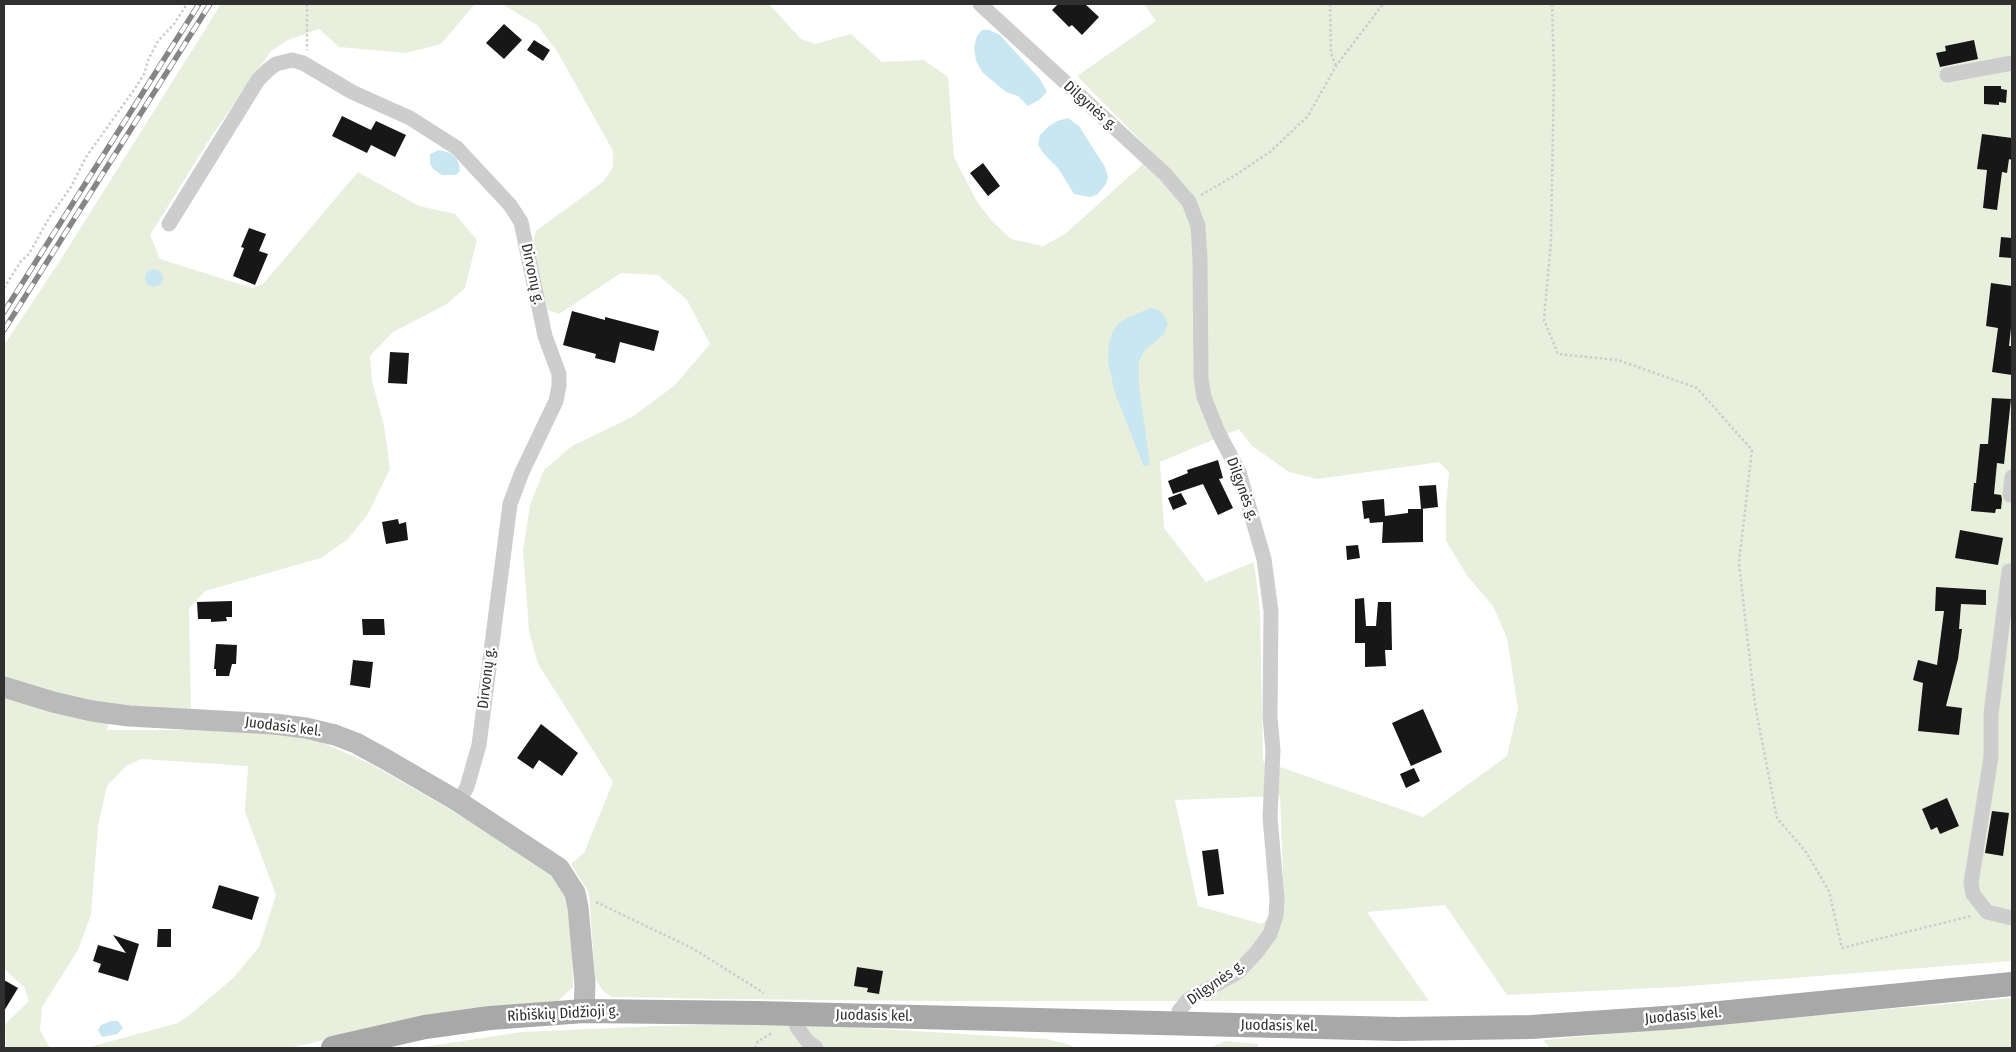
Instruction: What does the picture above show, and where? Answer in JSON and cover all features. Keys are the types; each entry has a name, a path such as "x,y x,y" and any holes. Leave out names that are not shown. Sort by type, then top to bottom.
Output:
{"main road":[{"name":"Juodasis kel.","path":"797,1014 1398,1029 1531,1027 1679,1017 2012,984"},
{"name":"Ribiškių Didžioji g.","path":"332,1048 425,1027 490,1018 584,1011 797,1014"}],"street":[{"name":"Dilgynės g.","path":"980,4 1165,174 1189,202 1198,226 1201,378 1204,396 1218,432 1239,472 1264,559 1271,610 1270,716 1273,750 1270,817 1278,898 1276,916 1270,934 1256,953 1238,972 1188,1000 1179,1011 1176,1024"},
{"name":"Dirvonų g.","path":"169,224 258,80 268,70 284,61 292,60 308,66 352,92 410,118 457,148 510,206 521,222 545,336 558,374 560,386 556,401 522,472 510,504 479,745 467,787 459,802"},
{"path":"1947,75 2012,63"},
{"path":"2012,476 2010,495 2012,495"},
{"path":"2008,571 1991,714 1991,757 1971,883 1973,894 1987,912 2012,918"},
{"name":"Juodasis kel.","path":"4,686 53,702 92,711 129,716 274,724 306,728 335,735 364,747 459,802 559,868 575,893 581,935 584,1011"},
{"path":"797,1014 797,1027 806,1041 816,1048"}],"path":[{"path":"4,288 21,261 29,254 49,218 71,187 86,157 144,74 149,58 158,41 174,24 187,4"},
{"path":"306,4 308,66"},
{"path":"1330,4 1331,53 1336,66"},
{"path":"1189,202 1234,176 1270,152 1308,116 1336,66 1383,4"},
{"path":"1552,4 1554,72 1551,241 1544,320 1558,354 1618,360 1696,388 1752,450 1739,563 1755,705 1776,818 1806,852 1829,891 1842,948 1987,912"},
{"path":"575,893 692,948 769,996"}],"green space":[{"path":"221,4 475,4 441,44 406,53 339,47 319,29 288,40 271,51 211,137 150,235 160,259 252,288 263,284 358,172 419,206 455,214 477,240 465,288 447,304 393,332 370,356 372,381 384,425 390,469 368,514 348,539 321,558 205,591 189,609 191,712 112,706 107,730 191,730 297,735 321,742 371,764 527,854 554,875 562,886 572,915 573,987 558,1001 414,1019 290,1048 86,1048 178,1023 191,1014 234,977 259,947 276,895 245,812 248,766 141,759 126,766 107,786 98,826 91,915 78,950 42,1007 40,1030 48,1045 52,1048 6,1048 5,1024 29,1001 24,987 4,969 4,345 63,256"},
{"path":"502,4 769,4 801,39 815,44 851,34 882,62 924,60 948,77 954,157 976,200 991,220 1011,239 1043,246 1065,234 1154,154 1077,76 1156,21 1144,4 2012,4 2012,961 1677,987 1507,995 1445,905 1367,912 1429,1001 939,1001 612,997 603,991 595,979 589,893 571,864 584,853 613,782 538,664 529,631 523,551 530,505 544,470 572,446 632,417 674,386 710,344 687,300 658,275 621,273 559,314 548,310 531,251 536,231 604,181 613,167 613,151 557,51 537,25","holes":["1239,429 1252,446 1289,472 1318,479 1439,462 1449,472 1446,505 1446,541 1468,577 1493,606 1507,638 1518,708 1507,756 1423,817 1263,761 1260,613 1254,562 1206,582 1164,528 1160,462","1280,796 1284,902 1262,924 1198,906 1175,800"]},
{"path":"2012,998 2012,1048 1550,1048 1543,1040"},
{"path":"757,1024 849,1027 1046,1039 1068,1044 1075,1048 416,1048 522,1032"},
{"path":"1225,1041 1258,1044 1257,1048 1210,1048"}],"water":[{"path":"982,30 989,30 1000,35 1040,79 1047,92 1039,100 1028,106 1018,96 1006,92 983,73 976,61 974,47 977,36"},
{"path":"1068,118 1079,126 1105,167 1108,177 1106,184 1097,195 1090,197 1074,194 1058,168 1038,145 1040,135 1049,126 1057,121"},
{"path":"439,150 450,153 456,158 460,171 456,175 442,175 433,169 430,163 430,154"},
{"path":"154,269 160,272 163,278 160,284 154,287 148,284 145,278 148,272"},
{"path":"1150,308 1159,310 1168,324 1164,334 1145,350 1139,361 1139,387 1150,464 1144,467 1115,393 1108,362 1109,343 1112,333 1119,323"},
{"path":"111,1021 118,1021 123,1028 117,1034 102,1037 98,1030 101,1025"}],"building":[{"path":"1058,4 1085,4 1099,17 1082,35 1072,25 1069,27 1052,10"},
{"path":"504,24 522,40 504,59 486,43"},
{"path":"534,40 550,50 543,61 527,50"},
{"path":"1974,40 1978,59 1940,67 1936,53 1946,51 1945,46"},
{"path":"1984,86 2001,86 2001,89 2007,90 2006,103 1999,102 1999,105 1984,104"},
{"path":"342,116 371,130 376,121 406,135 395,157 371,145 367,153 332,136"},
{"path":"1982,134 2012,138 2012,160 2009,159 2007,173 2002,172 1997,210 1983,208 1987,170 1977,169"},
{"path":"983,163 1000,186 988,196 970,173"},
{"path":"249,228 266,234 259,251 268,254 255,285 233,276 244,248 241,247"},
{"path":"2001,237 2012,238 2012,258 1999,257"},
{"path":"1991,283 2012,286 2012,319 2009,346 2012,346 2012,375 1992,372 1998,328 1986,326"},
{"path":"572,311 605,320 605,317 659,331 654,351 620,342 615,363 595,358 596,354 563,345"},
{"path":"390,352 409,353 407,384 388,383"},
{"path":"1992,398 2011,399 2004,464 1997,463 1994,494 2001,495 2001,509 1996,509 1995,513 1971,511 1980,444 1988,444"},
{"path":"1218,460 1223,478 1219,479 1233,508 1218,515 1203,484 1173,494 1168,481 1188,473 1187,470"},
{"path":"1436,485 1438,507 1421,509 1419,486"},
{"path":"1181,493 1187,504 1173,510 1168,498"},
{"path":"1384,499 1385,516 1408,513 1408,509 1423,509 1423,542 1382,543 1383,522 1370,523 1369,518 1364,519 1362,501"},
{"path":"398,519 399,524 406,522 408,540 386,544 382,522"},
{"path":"1960,530 2003,538 1998,565 1955,558"},
{"path":"1358,545 1360,558 1347,560 1346,546"},
{"path":"1936,587 1986,590 1986,605 1961,604 1959,629 1962,629 1958,659 1946,706 1962,708 1959,735 1918,731 1923,683 1913,680 1918,660 1937,665 1944,611 1935,611"},
{"path":"1364,598 1366,626 1376,626 1378,602 1391,602 1392,650 1385,650 1386,666 1365,667 1365,643 1355,643 1355,599"},
{"path":"232,601 232,617 226,617 227,621 211,622 211,619 198,619 197,602"},
{"path":"362,619 384,619 385,635 363,635"},
{"path":"216,644 237,645 236,664 232,664 229,676 216,676 216,669 214,669"},
{"path":"353,660 373,662 370,688 350,685"},
{"path":"1423,709 1442,752 1411,766 1392,723"},
{"path":"541,724 578,753 562,776 539,760 533,769 517,758"},
{"path":"1414,768 1420,781 1406,788 1400,774"},
{"path":"1947,798 1959,826 1940,834 1937,827 1931,830 1922,809"},
{"path":"1992,811 2009,813 2003,856 1985,853"},
{"path":"1218,849 1224,894 1208,896 1202,851"},
{"path":"219,885 259,897 252,920 212,908"},
{"path":"158,929 171,929 171,947 157,947"},
{"path":"113,935 139,944 128,981 98,972 101,964 93,961 98,945 126,953"},
{"path":"857,967 883,971 879,994 867,992 868,988 854,986"},
{"path":"4,980 18,988 4,1011"}],"railway":[{"path":"4,312 199,4"},
{"path":"4,330 210,4"}]}
